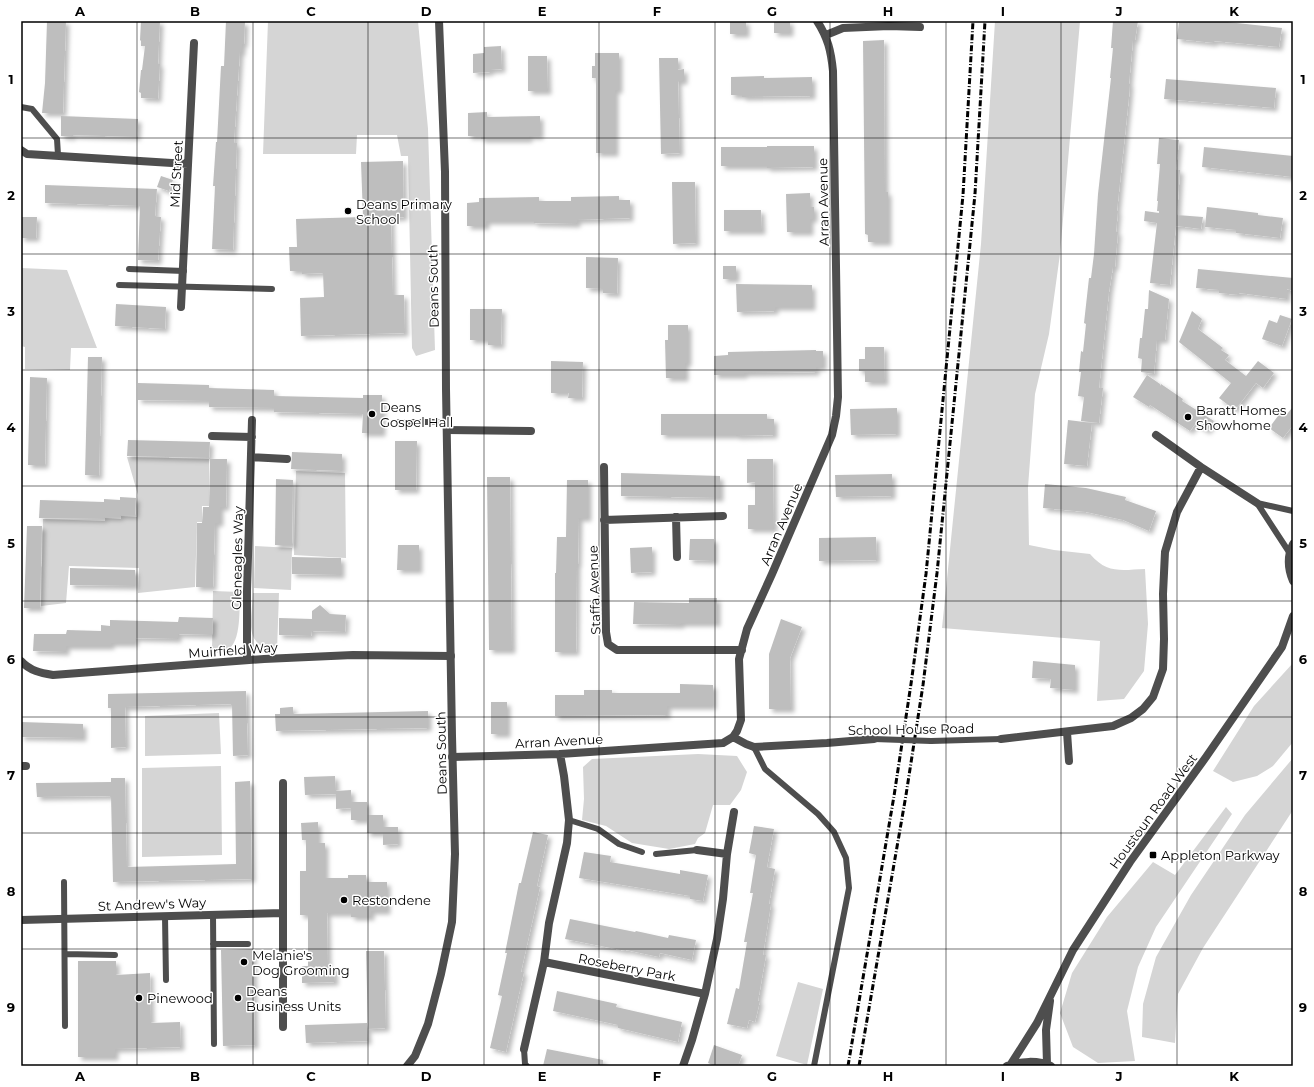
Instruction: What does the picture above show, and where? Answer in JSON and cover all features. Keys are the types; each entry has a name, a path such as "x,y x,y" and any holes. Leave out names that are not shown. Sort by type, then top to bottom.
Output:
{"street":[{"name":"Deans South","path":"407,1066 415,1056 428,1024 441,974 452,922 455,854 446,389 445,172 439,21"},
{"name":"Arran Avenue","path":"452,757 560,754 723,743 733,737 737,731 741,720 739,659 747,629 832,435 836,416 838,396 833,71 831,52 826,35 817,21"},
{"path":"826,35 843,28 889,24 920,27"},
{"name":"Mid Street","path":"181,307 184,271 194,43"},
{"path":"21,150 27,154 188,164"},
{"name":"Gleneagles Way","path":"247,660 247,591 252,420"},
{"path":"447,426 531,431"},
{"path":"1156,435 1201,467 1257,503"},
{"path":"212,436 252,437"},
{"path":"252,457 287,459"},
{"name":"Staffa Avenue","path":"604,467 606,632 608,644 617,650 742,650"},
{"name":"School House Road","path":"1001,739 1113,726 1131,718 1143,709 1153,697 1163,669 1163,594 1165,552 1176,512 1201,467"},
{"path":"604,520 723,516"},
{"path":"676,518 676,556"},
{"path":"1293,544 1289,552 1289,563 1293,581"},
{"name":"Houstoun Road West","path":"1009,1065 1037,1023 1073,950 1130,862 1206,757 1282,647 1293,616"},
{"name":"Houstoun Road West","path":"1282,647 1293,640"},
{"name":"Muirfield Way","path":"21,661 27,668 53,676 247,660 353,655 451,656"},
{"path":"1067,732 1069,761"},
{"name":"School House Road","path":"733,737 754,747 827,744 874,739"},
{"path":"524,1049 544,962 549,923 567,843 569,820 560,754"},
{"path":"283,783 283,1027"},
{"path":"683,1066 705,994 718,932 727,854 734,812"},
{"path":"697,850 727,854"},
{"name":"St Andrew's Way","path":"21,920 284,913"},
{"name":"Roseberry Park","path":"544,962 705,994"},
{"name":"Houstoun Road West","path":"1049,1065 1046,1030 1051,994"},
{"path":"1009,1065 1029,1062 1049,1065"}],"lane":[{"path":"21,107 32,109 57,139 58,155"},
{"path":"129,270 184,271"},
{"path":"119,285 272,290"},
{"path":"399,422 447,426"},
{"path":"1257,503 1293,511"},
{"path":"1257,503 1289,552"},
{"name":"School House Road","path":"874,739 931,741 1001,739"},
{"path":"754,747 765,769 818,814 834,832 846,858 849,888 814,1066"},
{"path":"569,820 598,829 619,844 642,852"},
{"path":"656,854 697,850"},
{"path":"64,882 64,1026"},
{"path":"213,914 214,1044"},
{"path":"165,916 166,980"},
{"path":"213,944 248,944"},
{"path":"65,954 115,955"},
{"path":"524,1049 526,1066"}],"shaded area":[{"path":"268,21 418,21 428,129 435,350 416,356 412,348 408,156 401,156 397,135 357,135 356,154 263,154"},
{"path":"995,21 1080,21 1060,254 1049,334 1035,394 1028,487 1029,545 1054,550 1090,554 1102,565 1109,568 1122,570 1145,569 1148,624 1144,671 1124,699 1097,701 1100,641 942,628 981,244"},
{"path":"21,268 67,270 97,348 71,348 70,370 25,369 25,347 21,346"},
{"path":"127,457 209,459 209,506 202,506 202,522 197,522 195,587 138,593 139,568 69,566 66,603 41,606 43,519 105,521 105,518 121,519 121,516 137,517 138,495"},
{"path":"296,471 345,473 346,558 294,555"},
{"path":"255,546 292,548 291,590 254,588"},
{"path":"213,591 240,592 239,624 235,640 232,646 227,650 212,653"},
{"path":"253,593 279,593 277,651 258,644 254,638 251,622"},
{"path":"1293,663 1293,742 1273,766 1257,776 1233,782 1213,771 1254,706"},
{"path":"219,713 221,754 145,756 145,716"},
{"path":"698,754 737,756 747,772 741,790 730,805 713,805 705,833 698,838 695,844 669,849 632,843 606,826 582,820 584,799 583,767 592,759"},
{"path":"1293,758 1293,810 1203,948 1178,994 1175,1043 1142,1037 1143,1004 1156,957 1191,895 1245,815"},
{"path":"221,766 222,855 142,857 142,768"},
{"path":"1226,807 1232,814 1156,927 1138,967 1127,1011 1135,1061 1098,1063 1073,1047 1060,1013 1072,973 1107,917 1153,862 1175,875"},
{"path":"798,982 823,989 807,1065 776,1056"}],"building":[{"path":"47,21 66,21 63,113 42,113 45,83"},
{"path":"141,21 160,21 158,99 141,98 141,93 139,92 145,46 141,46 140,40"},
{"path":"226,21 245,22 244,44 242,44 242,52 240,52 234,143 237,143 233,250 212,249 215,186 213,186 221,66 224,66"},
{"path":"730,21 746,21 746,34 730,34"},
{"path":"774,21 790,21 790,33 774,33"},
{"path":"1113,21 1138,21 1135,40 1133,40 1129,97 1117,211 1116,232 1118,232 1115,267 1113,267 1109,292 1099,388 1103,388 1099,423 1081,421 1084,397 1078,396 1081,372 1079,372 1081,351 1083,352 1086,324 1084,323 1089,278 1091,278 1094,254 1098,194 1111,78"},
{"path":"1179,21 1218,21 1282,28 1279,47 1177,39"},
{"path":"884,40 885,192 888,192 888,242 868,242 868,235 865,234 863,41"},
{"path":"501,46 502,69 490,70 490,72 473,73 473,54 484,53 484,47"},
{"path":"595,53 619,53 619,90 615,90 615,153 596,153 596,78 592,78 592,66 595,66"},
{"path":"528,56 547,56 548,91 528,91"},
{"path":"659,58 678,58 678,70 684,69 684,81 678,81 680,153 661,154"},
{"path":"764,76 764,78 812,77 812,96 742,97 742,95 731,95 731,77"},
{"path":"1166,79 1276,88 1274,108 1164,99"},
{"path":"487,112 487,117 540,116 540,136 529,136 529,139 481,139 481,136 468,136 468,113"},
{"path":"61,116 138,119 137,137 61,136"},
{"path":"1159,138 1179,140 1176,170 1180,170 1177,215 1203,217 1201,229 1176,226 1170,285 1150,283 1157,223 1144,221 1145,211 1159,213 1159,211 1157,211 1157,201 1160,164 1157,164"},
{"path":"814,146 814,167 767,168 767,166 721,166 721,147"},
{"path":"1204,147 1293,156 1292,177 1202,167"},
{"path":"403,161 404,217 391,218 393,295 404,295 405,333 301,336 300,298 324,297 323,273 302,274 302,271 290,271 289,247 297,247 296,219 363,217 361,162"},
{"path":"161,176 173,180 169,191 157,187"},
{"path":"672,182 695,182 696,243 673,244"},
{"path":"45,185 157,189 155,216 161,217 158,261 138,260 140,206 45,203"},
{"path":"810,193 810,207 814,207 814,219 810,219 810,232 787,232 786,194"},
{"path":"619,196 619,200 630,200 630,218 577,220 577,224 534,223 534,221 486,221 486,226 467,226 467,203 479,202 479,198 539,197 539,201 571,201 571,197"},
{"path":"1207,207 1258,213 1258,215 1283,218 1280,238 1236,233 1236,230 1205,227"},
{"path":"724,210 761,210 762,231 724,231"},
{"path":"21,217 37,217 36,238 21,238"},
{"path":"586,257 618,258 617,294 603,293 603,289 586,288"},
{"path":"723,266 736,266 736,279 723,279"},
{"path":"1198,269 1293,278 1293,291 1287,289 1287,299 1239,293 1239,295 1219,293 1219,290 1196,288"},
{"path":"736,284 812,285 812,307 775,307 775,311 737,312"},
{"path":"1149,290 1169,299 1165,340 1157,340 1154,374 1141,372 1142,359 1138,358 1145,309 1148,309"},
{"path":"116,304 166,307 165,329 115,326"},
{"path":"470,309 502,309 501,345 488,345 488,340 470,340"},
{"path":"1192,311 1202,319 1198,329 1223,348 1221,350 1229,355 1225,360 1246,376 1258,361 1274,373 1263,388 1256,383 1235,410 1219,398 1231,383 1179,342"},
{"path":"1280,315 1292,319 1282,346 1262,339 1269,320 1277,323"},
{"path":"668,325 688,325 688,363 685,363 685,378 666,378 665,340 668,340"},
{"path":"865,347 884,347 885,382 865,382 865,371 859,371 859,359 865,359"},
{"path":"823,351 823,367 816,367 816,372 714,375 714,356 728,355 728,352"},
{"path":"88,357 102,357 99,476 85,475"},
{"path":"551,361 583,362 582,398 568,398 569,393 551,393"},
{"path":"1147,375 1160,384 1160,386 1161,384 1183,399 1182,401 1214,421 1207,431 1195,424 1190,431 1150,405 1149,407 1133,397"},
{"path":"30,377 47,378 45,465 28,465"},
{"path":"138,383 209,385 209,388 274,390 274,396 363,398 363,395 382,395 382,433 362,433 363,414 274,412 274,408 209,407 209,401 138,400"},
{"path":"1293,407 1293,425 1283,438 1269,428 1281,412 1286,415"},
{"path":"897,408 897,434 851,435 850,409"},
{"path":"661,414 767,414 767,419 774,419 774,435 661,435"},
{"path":"1068,420 1092,423 1087,466 1064,464"},
{"path":"128,440 210,442 209,458 127,456"},
{"path":"395,441 417,441 416,490 395,490"},
{"path":"292,452 342,454 342,471 291,469"},
{"path":"210,459 227,459 226,507 220,507 220,523 215,523 213,587 196,587 197,523 202,523 203,507 209,507"},
{"path":"747,459 773,459 774,529 748,529 748,505 755,505 755,482 747,483"},
{"path":"621,473 720,476 720,498 621,496"},
{"path":"892,474 892,496 836,497 835,475"},
{"path":"487,477 510,477 512,650 489,650"},
{"path":"276,479 293,480 292,545 275,545"},
{"path":"567,480 588,480 588,518 579,518 576,652 555,652 555,573 557,537 566,537"},
{"path":"1045,484 1086,488 1126,497 1125,500 1156,511 1149,531 1123,520 1086,512 1043,508"},
{"path":"120,497 136,498 135,515 104,517 104,519 39,518 40,500 104,502 104,499 120,500"},
{"path":"27,526 42,526 40,608 24,608"},
{"path":"876,537 877,560 819,561 819,538"},
{"path":"690,539 714,539 714,561 689,560"},
{"path":"398,545 419,545 419,570 397,570"},
{"path":"652,547 652,572 631,573 630,548"},
{"path":"292,557 341,558 341,575 292,574"},
{"path":"70,568 135,570 135,586 70,585"},
{"path":"689,598 717,598 717,623 681,623 681,625 633,624 634,602 689,603"},
{"path":"320,605 330,614 346,615 345,632 312,631 311,636 279,635 279,618 312,619 312,611"},
{"path":"179,617 213,618 212,635 178,634 178,639 135,638 135,643 111,643 111,646 66,646 66,652 33,651 34,634 66,634 67,630 101,631 101,625 110,626 110,620 178,622"},
{"path":"781,619 802,627 790,658 791,709 769,709 769,654"},
{"path":"1033,661 1075,665 1075,690 1050,688 1051,679 1032,678"},
{"path":"680,684 713,685 713,706 667,706 667,715 555,716 555,695 584,695 584,690 612,690 612,693 680,693"},
{"path":"246,691 248,755 233,756 232,704 125,707 126,747 111,748 111,708 108,708 108,694"},
{"path":"491,702 507,702 507,734 491,734"},
{"path":"293,707 293,714 428,711 428,728 276,731 275,714 280,714 280,708"},
{"path":"21,722 83,724 83,738 21,737"},
{"path":"335,776 336,791 351,790 351,802 367,802 367,815 383,815 383,833 367,833 367,820 351,820 351,808 336,809 336,794 305,795 304,777"},
{"path":"111,778 125,778 127,867 236,864 235,782 250,781 252,879 113,882 111,796 37,797 36,783 111,782"},
{"name":"Restondene","path":"318,822 318,843 325,843 325,878 348,878 348,875 366,875 367,882 387,882 387,911 371,911 371,917 351,917 351,913 327,913 328,967 334,967 335,982 302,983 302,966 308,966 308,915 300,915 300,871 306,871 306,840 302,840 301,823"},
{"path":"754,826 774,829 767,867 775,869 763,955 766,955 758,1001 760,1001 755,1022 749,1020 747,1028 727,1024 736,988 739,989 747,942 744,942 753,893 750,893 756,855 749,853"},
{"path":"383,827 398,827 398,844 383,845"},
{"path":"533,832 548,835 537,886 540,887 521,972 524,972 506,1052 490,1048 502,996 498,995 507,953 505,953 519,883 521,883"},
{"path":"584,852 611,856 610,862 680,874 680,870 708,875 703,901 690,899 690,896 579,878"},
{"path":"570,919 668,938 669,935 696,940 692,960 660,953 659,957 565,939"},
{"name":"Deans Business Units","path":"253,949 255,1045 223,1046 221,950"},
{"path":"366,951 384,951 386,1028 368,1029"},
{"path":"78,961 116,961 116,975 150,973 151,1023 180,1022 181,1047 115,1049 115,1057 78,1057"},
{"path":"557,991 617,1004 616,1007 682,1022 678,1042 618,1028 618,1025 553,1011"},
{"path":"367,1023 368,1041 306,1043 305,1025"},
{"path":"714,1045 742,1055 738,1066 715,1066 708,1063"},
{"path":"547,1049 603,1060 603,1066 543,1066"}],"railway":[{"path":"848,1066 894,796 926,574 963,195 973,21"},
{"path":"859,1066 906,795 923,685 937,573 975,194 985,21"}],"place":[{"name":"Deans Primary School","path":"348,211"},
{"name":"Deans Gospel Hall","path":"372,414"},
{"name":"Baratt Homes Showhome","path":"1188,417"},
{"name":"Appleton Parkway","path":"1153,855"},
{"name":"Restondene","path":"344,900"},
{"name":"Melanie's Dog Grooming","path":"244,962"},
{"name":"Pinewood","path":"139,998"},
{"name":"Deans Business Units","path":"238,998"}]}
